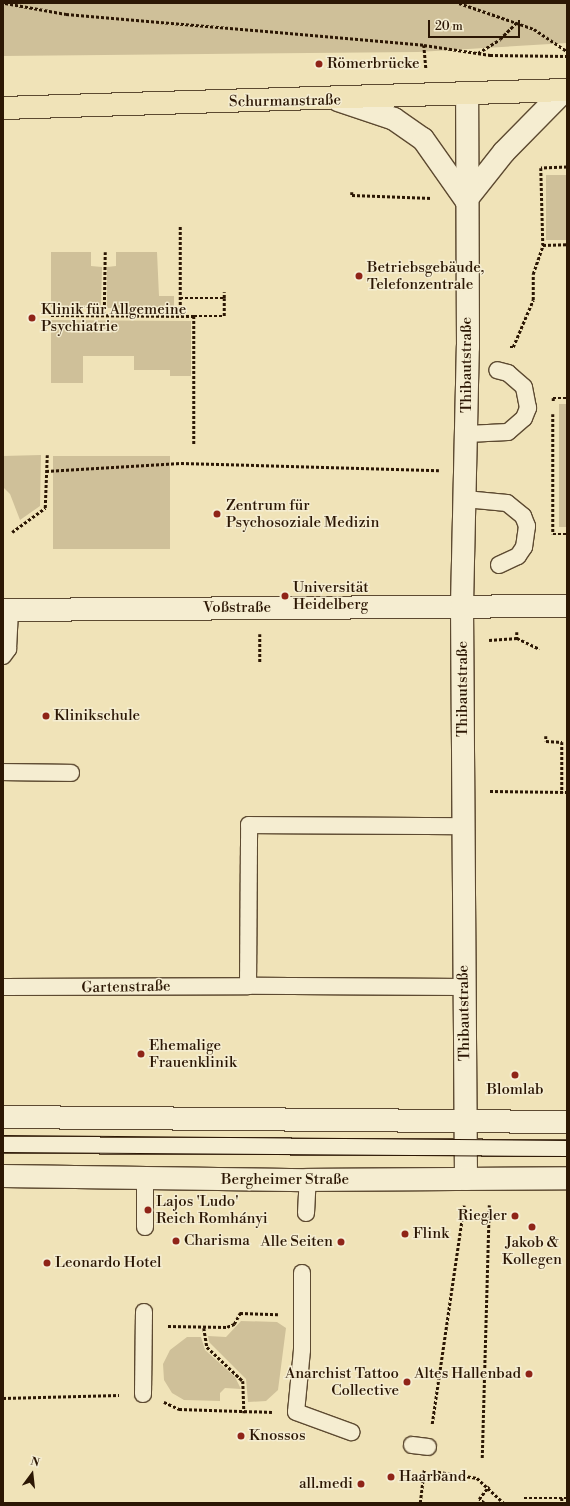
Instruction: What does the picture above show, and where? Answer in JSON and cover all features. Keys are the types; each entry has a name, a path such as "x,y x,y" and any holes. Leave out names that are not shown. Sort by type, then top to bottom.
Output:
{"main road":[{"name":"Schurmanstraße","path":"3,108 338,100 566,90"}],"street":[{"path":"338,100 394,119 423,139 466,200 504,152 566,90"},
{"name":"Thibautstraße","path":"466,1179 463,986 462,605 467,434 468,347 466,200 468,95"},
{"name":"Voßstraße","path":"6,610 462,605 567,606"},
{"path":"3,1117 567,1122"},
{"name":"Bergheimer Straße","path":"3,1176 308,1180 567,1178"}],"lane":[{"path":"467,434 508,432 524,418 528,408 524,386 508,373 497,370"},
{"path":"465,499 507,503 523,516 527,526 524,547 518,556 499,565"},
{"path":"3,656 8,648 6,610"},
{"path":"3,772 71,773"},
{"path":"248,986 249,825 463,826"},
{"name":"Gartenstraße","path":"3,987 463,986"},
{"path":"3,1145 567,1148"},
{"path":"145,1178 145,1227"},
{"path":"306,1214 308,1180"},
{"path":"302,1273 303,1314 296,1412 351,1432"},
{"path":"142,1394 143,1318"},
{"path":"412,1445 428,1447"}],"path":[{"path":"5,3 66,14 424,45 478,53 567,56"},
{"path":"459,3 517,22 567,51"},
{"path":"478,53 500,39 517,22"},
{"path":"468,347 514,347 533,300 533,274 543,245 541,168 567,167"},
{"path":"352,192 352,195 432,198"},
{"path":"180,225 180,315"},
{"path":"543,245 567,244"},
{"path":"104,315 105,252"},
{"path":"51,315 224,316 224,292"},
{"path":"180,298 224,298"},
{"path":"194,316 194,445"},
{"path":"567,398 553,398 553,534 567,534"},
{"path":"12,532 45,508 47,455"},
{"path":"46,471 181,463 466,470"},
{"path":"260,652 260,662"},
{"path":"546,736 546,741 562,742 562,793"},
{"path":"463,790 567,792"},
{"path":"482,1458 490,1178"},
{"path":"420,1503 466,1179"},
{"path":"143,1318 204,1328 234,1324 240,1313 303,1314"},
{"path":"204,1328 207,1347 243,1381 244,1413"},
{"path":"424,1469 477,1478 489,1486 504,1503"},
{"path":"484,1503 479,1499 489,1486"},
{"path":"524,1498 567,1498"},
{"path":"562,1498 562,1503"}],"shaded area":[{"path":"3,3 567,3 567,43 418,52 3,56"},
{"path":"546,175 567,175 567,240 546,240"},
{"path":"51,252 91,252 91,266 102,267 101,308 51,307"},
{"path":"116,252 157,252 159,296 174,296 174,308 107,308 107,267 116,266"},
{"path":"51,320 191,321 191,376 170,376 170,370 134,370 134,356 83,356 83,383 51,383"},
{"path":"559,404 567,404 567,527 559,527"},
{"path":"41,455 40,506 20,520 10,494 3,487 3,456"},
{"path":"53,456 170,456 170,549 53,549"},
{"path":"241,1321 277,1322 286,1328 278,1390 266,1401 248,1402 246,1379 209,1342 208,1336 226,1337"},
{"path":"187,1337 201,1337 205,1350 235,1377 241,1389 225,1388 220,1393 220,1401 184,1400 172,1393 164,1380 163,1364 170,1350"}],"tram line":[{"path":"3,1135 567,1140"},
{"path":"3,1152 567,1156"}],"place":[{"name":"Römerbrücke","path":"319,64"},
{"name":"Betriebsgebäude, Telefonzentrale","path":"359,276"},
{"name":"Klinik für Allgemeine Psychiatrie","path":"32,318"},
{"name":"Zentrum für Psychosoziale Medizin","path":"217,514"},
{"name":"Universität Heidelberg","path":"285,596"},
{"name":"Klinikschule","path":"46,716"},
{"name":"Ehemalige Frauenklinik","path":"141,1054"},
{"name":"Blomlab","path":"515,1075"},
{"name":"Lajos 'Ludo' Reich Romhányi","path":"148,1210"},
{"name":"Riegler","path":"515,1216"},
{"name":"Jakob & Kollegen","path":"532,1227"},
{"name":"Flink","path":"405,1234"},
{"name":"Charisma","path":"176,1241"},
{"name":"Alle Seiten","path":"341,1242"},
{"name":"Leonardo Hotel","path":"47,1263"},
{"name":"Altes Hallenbad","path":"529,1374"},
{"name":"Anarchist Tattoo Collective","path":"407,1382"},
{"name":"Knossos","path":"241,1436"},
{"name":"Haarband","path":"391,1477"},
{"name":"all.medi","path":"361,1484"}]}
